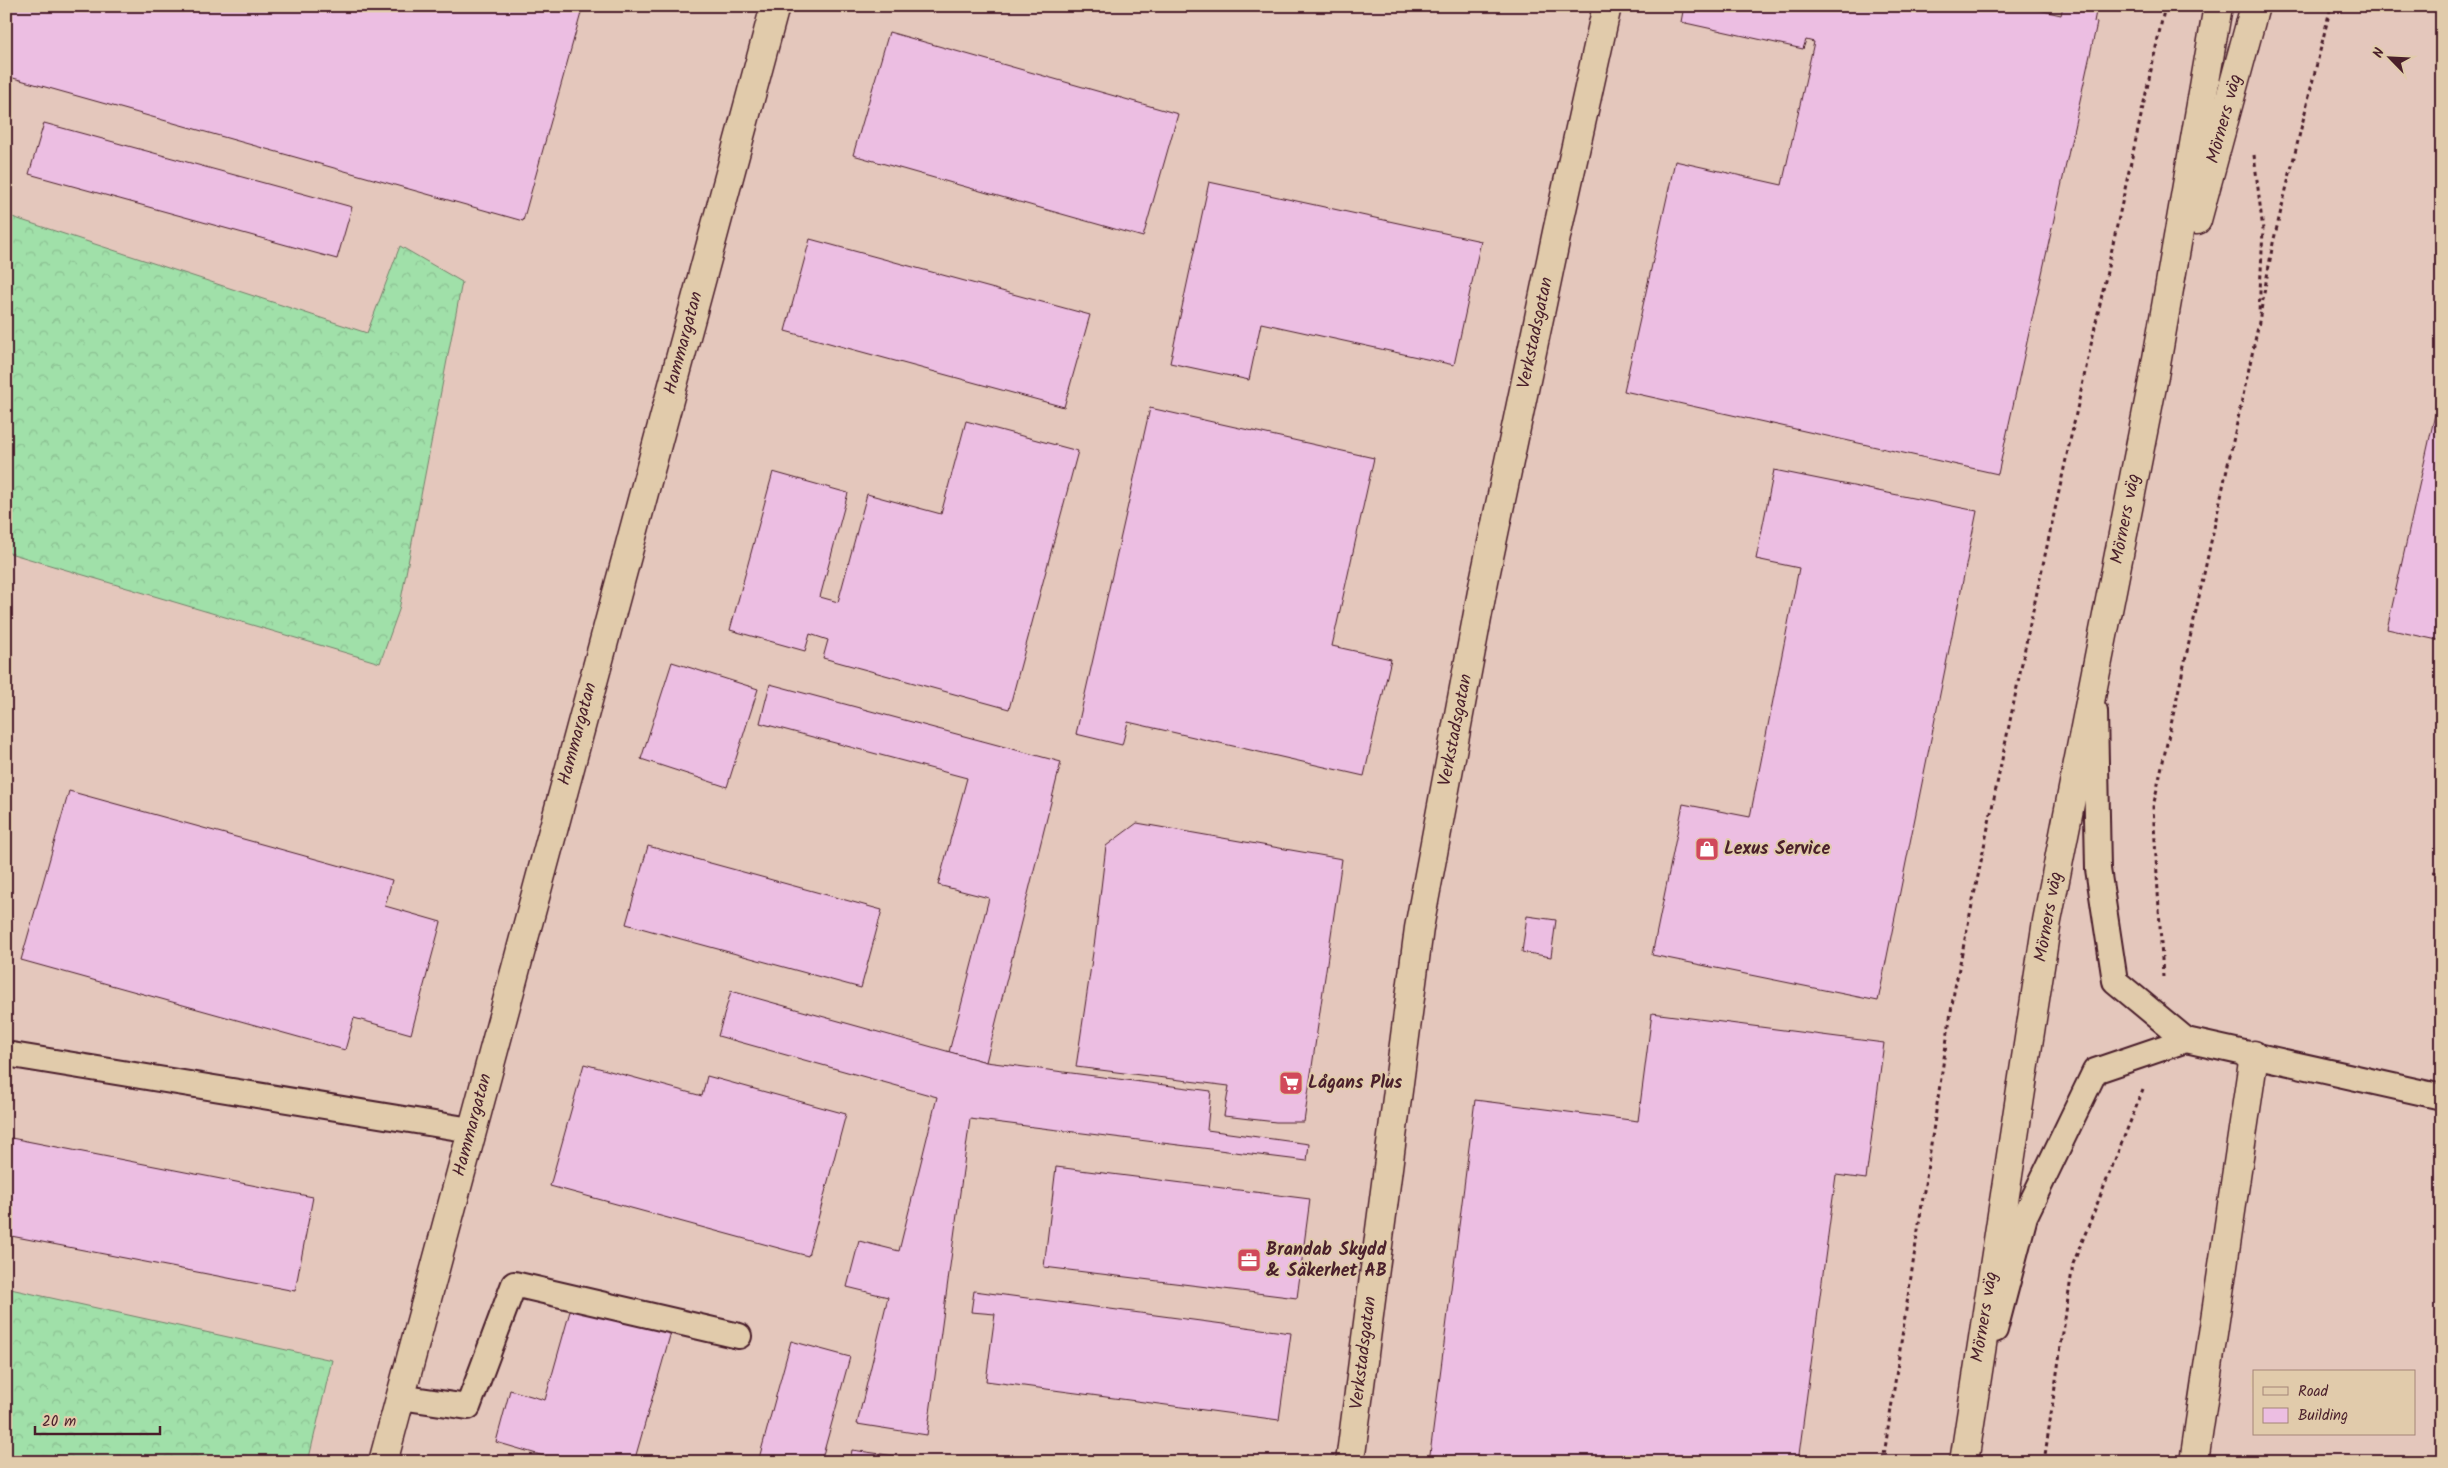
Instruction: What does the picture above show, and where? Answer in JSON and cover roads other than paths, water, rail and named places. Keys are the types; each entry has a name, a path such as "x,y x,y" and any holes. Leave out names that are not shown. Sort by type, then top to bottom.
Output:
{"street":[{"name":"Hammargatan","path":"383,1462 774,6"},
{"name":"Verkstadsgatan","path":"1350,1462 1419,928 1484,581 1556,232 1607,6"},
{"name":"Mörners väg","path":"1965,1452 2047,921 2154,376 2218,6"},
{"name":"Mörners väg","path":"2154,376 2255,6"},
{"path":"2194,1462 2254,1055"}],"lane":[{"path":"2095,674 2098,870 2115,981 2186,1040 2442,1097"},
{"path":"1965,1452 2025,1216 2095,1070 2186,1040"},
{"path":"6,1054 471,1130"},
{"path":"400,1396 468,1407 514,1284 739,1336"}],"place":[{"name":"Lexus Service","path":"1707,849"},
{"name":"Lågans Plus","path":"1291,1083"},
{"name":"Brandab Skydd & Säkerhet AB","path":"1249,1260"}]}
